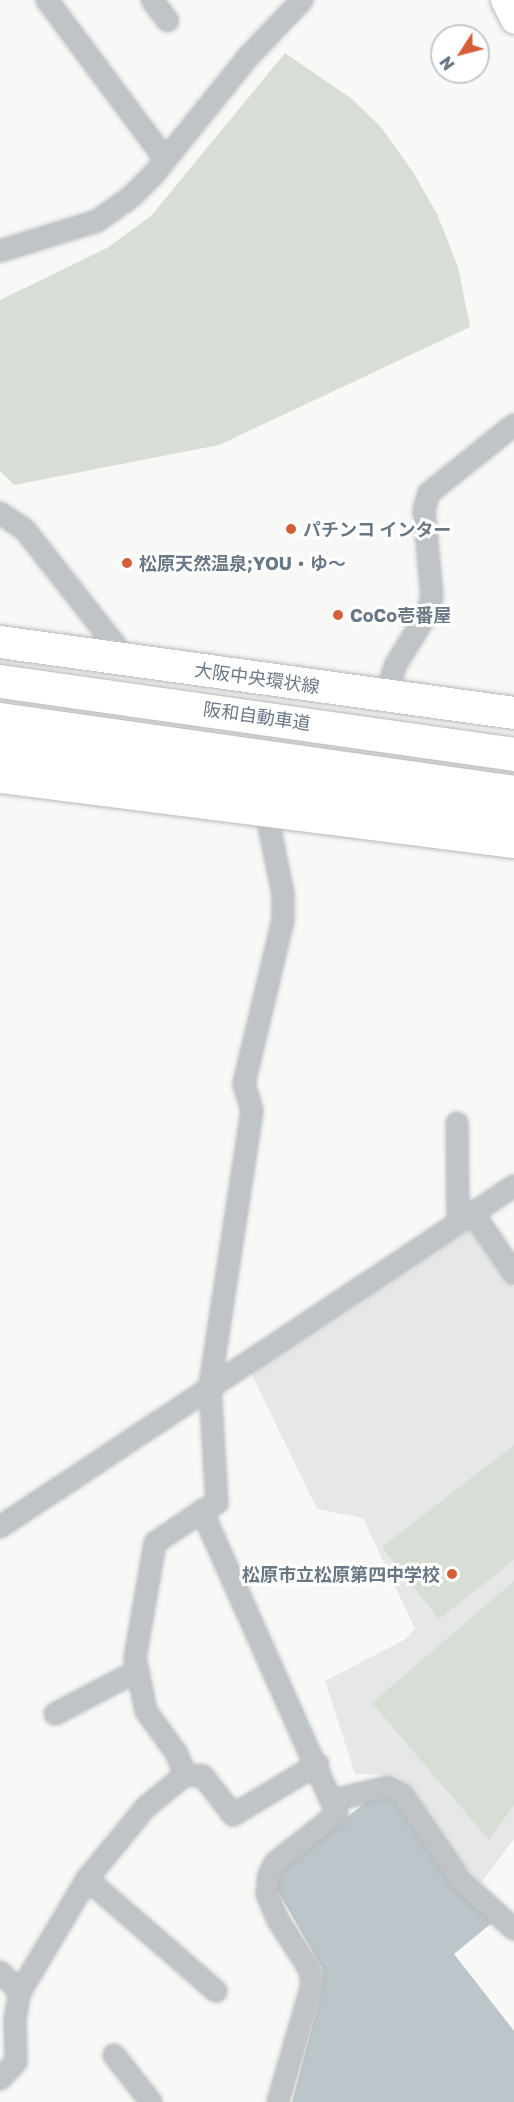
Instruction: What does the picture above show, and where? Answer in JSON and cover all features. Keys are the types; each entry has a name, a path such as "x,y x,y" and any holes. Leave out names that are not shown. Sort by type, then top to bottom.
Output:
{"highway":[{"name":"阪和自動車道","path":"0,681 514,754"},
{"name":"阪和自動車道","path":"0,719 514,792"},
{"path":"0,745 514,821"}],"main road":[{"path":"504,0 514,20"},
{"name":"大阪中央環状線","path":"0,642 514,713"},
{"path":"0,777 514,842"}],"street":[{"path":"47,0 166,160"},
{"path":"152,0 168,21"},
{"path":"0,251 97,221 131,196 166,160 248,57 302,0"},
{"path":"386,696 395,666 428,612 432,596 424,510 429,493 514,425"},
{"path":"0,513 25,530 127,660"},
{"path":"185,1775 177,1754 146,1711 135,1658 155,1543 217,1503 210,1386 252,1111 244,1084 283,920 283,894 266,811"},
{"path":"457,1123 465,1218 514,1274"},
{"path":"0,1527 514,1186"},
{"path":"202,1511 318,1764 334,1800 337,1814 275,1863 269,1875 271,1903 310,1970 312,1985 278,2102"},
{"path":"55,1714 137,1671"},
{"path":"0,2079 16,2062 15,2019 20,1992 87,1879 146,1807 185,1775 203,1776 233,1815 318,1764"},
{"path":"334,1800 388,1787 402,1794 461,1881 512,1921"},
{"path":"87,1879 216,1991"},
{"path":"0,1972 20,1992"},
{"path":"114,2055 151,2102"}],"shaded area":[{"path":"285,53 352,99 381,127 413,172 437,214 458,267 470,327 219,445 14,485 0,471 0,300 107,248 151,216"},
{"name":"松原市立松原第四中学校","path":"473,1226 514,1287 514,1839 481,1883 448,1849 408,1783 394,1775 355,1774 325,1681 404,1640 415,1629 363,1518 317,1509 249,1369"},
{"path":"514,1445 514,1560 439,1619 382,1547"},
{"path":"514,1581 514,1805 489,1840 372,1703"},
{"path":"374,1796 387,1797 397,1803 493,1922 454,1954 514,2031 514,2102 292,2102 323,1986 322,1968 272,1881 287,1864"}],"place":[{"name":"パチンコ インター","path":"291,529"},
{"name":"松原天然温泉;YOU・ゆ〜","path":"127,563"},
{"name":"CoCo壱番屋","path":"338,615"},
{"name":"松原市立松原第四中学校","path":"452,1574"}]}
